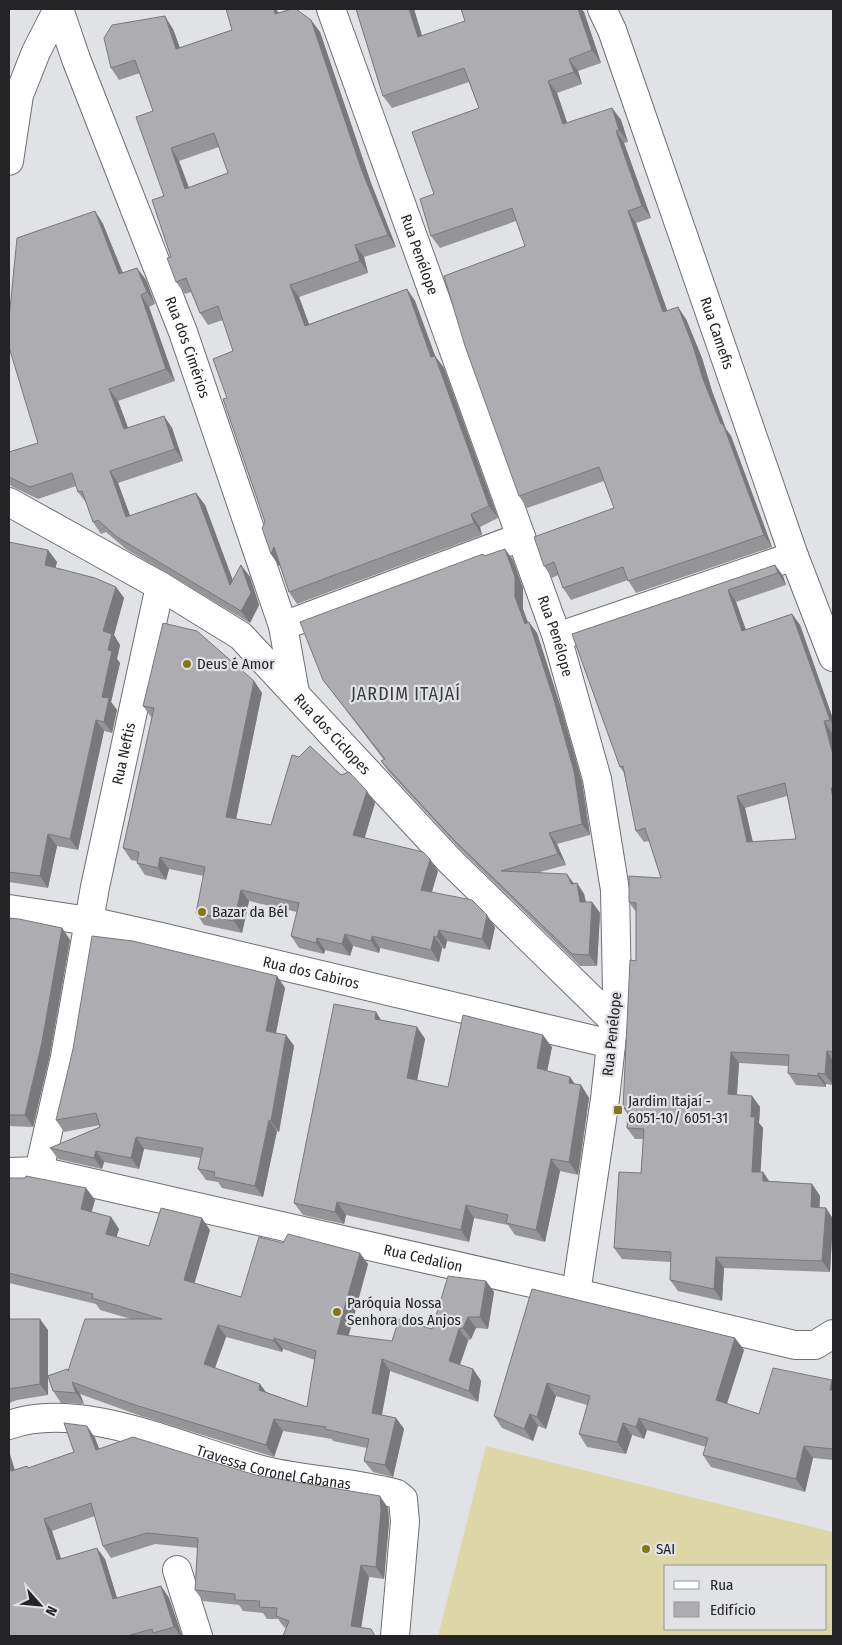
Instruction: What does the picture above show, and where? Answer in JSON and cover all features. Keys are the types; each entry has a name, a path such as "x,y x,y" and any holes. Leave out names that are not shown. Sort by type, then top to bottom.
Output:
{"street":[{"path":"9,161 19,95 36,52 58,9"},
{"name":"Rua dos Cimérios","path":"58,9 183,332 283,626 295,693"},
{"name":"Rua Penélope","path":"331,9 557,637 598,779 614,881 617,990 605,1099 576,1292"},
{"name":"Rua Camefis","path":"602,9 612,30 794,556 833,657"},
{"name":"Rua dos Ciclopes","path":"9,502 160,586 241,636 450,862 613,1033"},
{"path":"283,626 521,537"},
{"path":"557,637 794,556"},
{"name":"Rua Neftis","path":"38,1171 65,1057 89,921 160,586"},
{"name":"Rua dos Cabiros","path":"9,909 89,921 613,1033"},
{"name":"Rua Cedalion","path":"9,1172 38,1171 576,1292 795,1345 815,1345 833,1334"},
{"name":"Travessa Coronel Cabanas","path":"9,1425 53,1418 88,1420 266,1471 397,1494 403,1499 405,1522 394,1636"},
{"path":"177,1570 198,1636"}],"shaded area":[{"name":"SAI","path":"486,1446 833,1532 833,1636 438,1636"}],"building":[{"path":"226,9 274,9 275,14 296,9 311,20 362,171 388,235 355,245 360,261 290,285 305,326 407,289 431,357 435,356 489,506 471,514 474,523 289,592 274,547 271,554 262,528 265,522 223,399 227,398 213,359 233,351 218,306 200,313 186,278 176,282 167,258 171,257 152,200 164,196 136,117 153,111 135,60 111,68 104,38 112,25 165,16 176,49 232,30","holes":["214,133 228,173 185,189 171,148"]},
{"path":"356,9 409,9 418,37 465,21 461,9 578,9 592,50 569,59 574,72 548,81 563,124 612,108 619,130 616,131 642,206 628,211 663,312 678,307 703,379 721,424 723,424 764,535 628,581 623,567 563,588 554,562 544,566 534,537 614,508 599,467 519,496 465,346 444,276 525,246 512,208 431,236 420,199 434,194 412,132 479,108 464,68 383,96"},
{"path":"95,211 119,274 137,268 147,292 141,295 166,369 109,389 124,429 164,416 175,449 110,471 126,517 196,493 230,585 241,565 251,593 241,611 117,537 98,520 93,522 82,491 78,492 72,473 30,487 9,477 9,452 38,443 9,347 9,319 17,238"},
{"path":"9,542 48,550 45,565 95,578 116,587 103,631 112,634 108,650 112,651 102,697 109,698 104,722 96,720 70,839 48,834 40,876 9,872"},
{"path":"505,549 515,577 515,597 525,624 529,622 574,771 582,824 549,833 558,854 501,871 567,874 571,884 577,883 580,902 592,902 589,955 572,954 454,840 381,761 385,759 323,680 300,622 483,554 484,556"},
{"path":"775,565 778,573 728,590 742,631 792,614 830,720 824,721 833,755 833,788 831,788 833,798 833,1052 827,1051 825,1074 818,1073 818,1076 788,1073 789,1055 731,1052 728,1094 752,1096 751,1117 755,1117 752,1172 763,1172 763,1181 812,1184 811,1207 826,1208 822,1261 716,1257 714,1289 670,1280 671,1252 614,1248 619,1172 641,1173 644,1129 627,1128 628,1108 623,1108 630,960 636,961 636,903 629,902 629,876 661,878 645,828 636,831 623,766 620,767 572,634","holes":["785,783 796,839 747,842 737,796"]},
{"path":"163,623 197,631 254,681 226,817 271,825 292,755 299,757 310,746 341,775 349,772 367,791 353,835 423,852 430,859 421,890 472,900 487,915 482,939 439,930 437,937 434,936 431,950 372,936 371,941 345,934 342,944 317,938 316,943 291,936 299,903 241,890 234,921 196,913 205,867 160,857 158,868 137,863 139,852 123,848 154,708 143,706"},
{"path":"9,918 62,928 42,1042 25,1115 9,1115"},
{"path":"92,936 133,941 277,976 266,1031 286,1035 271,1121 269,1120 255,1186 214,1177 215,1172 198,1169 203,1148 136,1137 131,1158 96,1151 94,1158 50,1148 100,1127 96,1113 56,1120 73,1049"},
{"path":"334,1004 376,1012 375,1019 417,1027 407,1078 448,1087 463,1015 543,1035 537,1068 570,1077 569,1083 581,1085 569,1162 551,1159 536,1230 506,1223 508,1215 466,1205 461,1230 337,1202 335,1212 294,1203"},
{"path":"26,1176 86,1188 81,1209 111,1217 106,1234 149,1246 161,1208 202,1218 184,1280 241,1297 259,1237 283,1243 288,1234 360,1253 337,1334 392,1341 399,1319 432,1329 448,1276 486,1281 480,1317 468,1317 463,1328 459,1329 449,1361 473,1369 469,1391 382,1359 372,1413 396,1418 385,1465 364,1461 369,1439 325,1429 326,1427 274,1419 266,1445 132,1404 72,1382 76,1393 53,1391 48,1376 67,1369 68,1371 85,1319 162,1319 92,1298 93,1294 9,1273 9,1178 25,1178","holes":["218,1325 274,1341 274,1338 316,1351 307,1407 259,1390 260,1384 204,1364"]},
{"path":"532,1289 735,1338 716,1400 759,1414 773,1368 832,1380 830,1390 833,1390 833,1449 804,1446 796,1479 703,1455 708,1438 639,1418 636,1427 623,1423 617,1442 579,1434 590,1396 547,1383 537,1417 530,1414 524,1429 494,1416"},
{"path":"9,1319 40,1319 40,1384 9,1389"},
{"path":"64,1423 87,1426 96,1450 133,1437 255,1475 380,1496 381,1510 376,1567 361,1565 351,1626 371,1629 375,1636 283,1636 289,1621 276,1616 277,1608 259,1607 260,1601 235,1600 235,1594 195,1590 198,1538 147,1533 103,1546 91,1503 44,1519 57,1560 97,1548 113,1599 161,1586 174,1627 153,1633 152,1629 127,1636 9,1636 9,1464 11,1471 27,1466 28,1468 74,1452"}],"place":[{"name":"Deus é Amor","path":"187,664"},
{"name":"Bazar da Bél","path":"202,912"},
{"name":"Jardim Itajaí - 6051-10/ 6051-31","path":"618,1110"},
{"name":"Paróquia Nossa Senhora dos Anjos","path":"337,1312"},
{"name":"SAI","path":"646,1549"}],"district":[{"name":"JARDIM ITAJAÍ","path":"406,694"}]}
